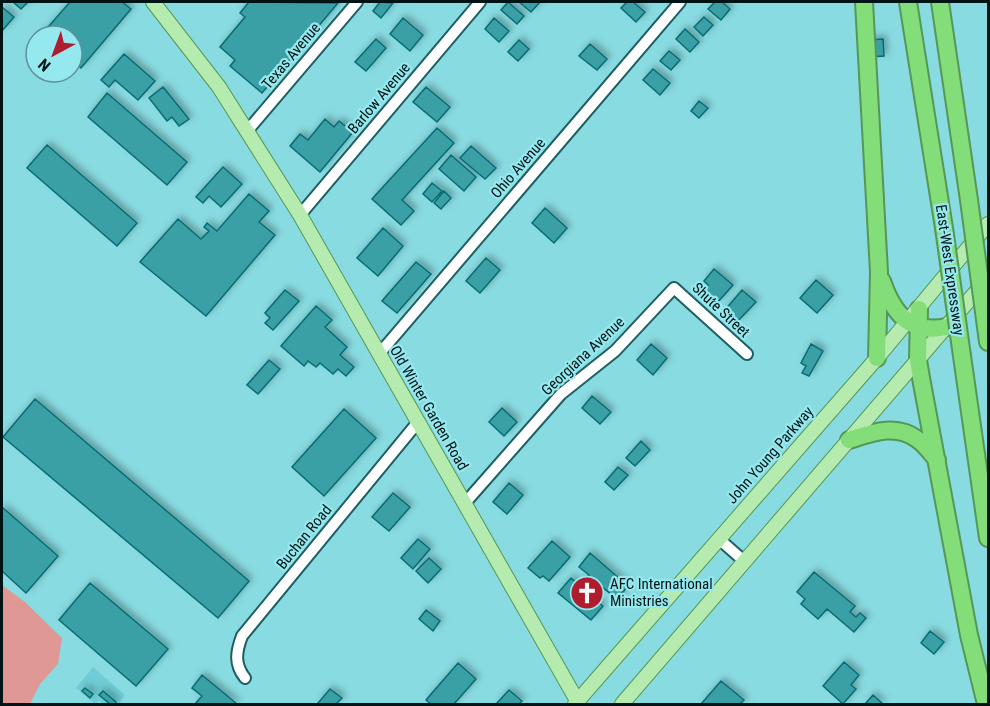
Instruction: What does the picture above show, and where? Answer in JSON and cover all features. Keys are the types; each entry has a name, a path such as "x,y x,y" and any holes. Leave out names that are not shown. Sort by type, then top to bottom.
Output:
{"highway":[{"path":"864,2 879,272 877,358"},
{"name":"East-West Expressway","path":"908,2 944,228 988,538"},
{"name":"East-West Expressway","path":"940,2 987,335"},
{"path":"879,272 889,300 932,330 947,327"},
{"path":"915,320 918,360 969,635 986,705"},
{"path":"849,440 883,430 903,431 918,439 937,460"}],"main road":[{"name":"Old Winter Garden Road","path":"153,2 219,87 300,215 465,502 577,704"},
{"name":"John Young Parkway","path":"577,704 877,358 915,320 988,225"},
{"path":"622,705 988,278"}],"street":[{"name":"Texas Avenue","path":"248,130 357,2"},
{"name":"Barlow Avenue","path":"300,215 480,2"},
{"name":"Ohio Avenue","path":"379,354 680,2"},
{"name":"Shute Street","path":"674,288 747,354"},
{"name":"Georgiana Avenue","path":"465,502 561,394 615,351 674,288"},
{"name":"Buchan Road","path":"245,678 239,670 236,653 242,636 418,422"},
{"path":"718,539 744,561"}],"shaded area":[{"path":"2,585 25,602 62,638 58,664 40,684 30,704 2,704"},
{"path":"93,667 125,695 118,704 103,704 100,701 95,704 76,688"}],"building":[{"path":"13,2 28,2 21,9"},
{"path":"70,2 122,2 131,9 84,64 84,24 51,24"},
{"path":"249,2 338,3 262,93 230,66 235,60 220,47 245,17 240,13"},
{"path":"380,2 393,3 381,18 373,11"},
{"path":"508,2 524,16 517,24 501,10"},
{"path":"519,2 540,2 531,12"},
{"path":"627,2 633,2 645,12 636,22 621,8"},
{"path":"715,2 722,2 730,9 721,20 708,9"},
{"path":"2,7 14,17 2,31"},
{"path":"704,17 713,25 703,36 694,27"},
{"path":"403,18 423,35 410,51 390,34"},
{"path":"494,18 509,31 499,42 485,29"},
{"path":"685,29 699,42 690,52 676,39"},
{"path":"376,39 386,48 366,71 355,62"},
{"path":"883,39 884,56 870,57 869,40"},
{"path":"519,40 529,49 518,61 508,52"},
{"path":"590,44 607,59 597,70 579,56"},
{"path":"669,51 680,60 671,70 660,61"},
{"path":"124,54 155,81 138,100 115,80 109,87 101,80"},
{"path":"653,69 670,83 660,95 643,80"},
{"path":"163,87 189,119 179,126 172,117 167,121 149,98"},
{"path":"426,87 450,107 437,122 413,102"},
{"path":"107,93 187,162 167,185 88,117"},
{"path":"699,101 708,108 699,118 691,111"},
{"path":"325,119 334,127 339,121 353,132 320,172 290,146 300,134 308,140"},
{"path":"437,128 454,143 402,200 414,211 401,225 372,199"},
{"path":"47,145 137,223 117,246 27,168"},
{"path":"471,146 496,168 485,179 460,158"},
{"path":"451,155 476,177 464,191 439,169"},
{"path":"223,167 242,184 221,207 209,196 203,203 196,197"},
{"path":"432,183 442,191 432,202 423,194"},
{"path":"444,191 451,198 441,209 434,203"},
{"path":"249,194 269,211 259,222 275,235 206,316 140,262 178,219 201,239 209,231 204,227 207,223 217,231"},
{"path":"545,208 567,228 554,243 532,223"},
{"path":"383,228 403,246 378,276 357,258"},
{"path":"486,258 500,270 480,293 466,281"},
{"path":"416,262 431,274 397,313 382,301"},
{"path":"714,269 733,285 718,302 704,290 708,285 704,281"},
{"path":"816,280 833,295 817,313 800,298"},
{"path":"285,290 299,301 273,330 265,323 270,318 265,313"},
{"path":"742,290 756,302 738,321 725,310"},
{"path":"316,306 332,320 325,327 347,347 340,355 354,367 346,376 338,369 333,374 320,363 316,367 308,361 304,366 281,346"},
{"path":"651,344 667,358 653,375 637,360"},
{"path":"811,344 823,351 809,376 802,373 806,366 801,363"},
{"path":"269,360 280,369 258,394 247,385"},
{"path":"592,396 611,412 600,424 582,408"},
{"path":"35,399 249,581 218,618 3,437"},
{"path":"502,408 517,422 504,436 489,422"},
{"path":"344,409 376,438 324,496 292,467"},
{"path":"641,441 650,450 635,466 626,458"},
{"path":"618,467 628,475 614,490 605,482"},
{"path":"509,483 523,495 507,514 493,502"},
{"path":"393,493 410,507 389,531 372,517"},
{"path":"2,507 58,556 26,593 2,571"},
{"path":"418,539 430,549 413,569 401,558"},
{"path":"552,541 570,557 549,581 543,576 540,578 528,568"},
{"path":"590,553 628,586 617,599 602,587 593,598 603,606 591,620 558,593 571,578 580,586 589,575 579,567"},
{"path":"429,558 441,569 428,583 416,571"},
{"path":"814,572 855,606 850,612 856,617 860,613 866,618 854,632 827,609 818,619 801,604 805,599 797,592"},
{"path":"90,583 168,649 136,686 59,620"},
{"path":"426,610 440,621 433,631 419,619"},
{"path":"930,631 944,642 934,654 921,643"},
{"path":"844,662 859,675 851,685 856,689 843,704 823,686"},
{"path":"458,663 476,679 454,704 431,704 426,700"},
{"path":"202,675 237,704 195,704 202,696 192,688"},
{"path":"721,681 744,700 740,704 701,704"},
{"path":"85,688 93,694 90,698 82,691"},
{"path":"330,689 342,698 336,704 318,703"},
{"path":"509,690 522,701 519,704 496,704"},
{"path":"103,691 116,702 115,704 110,704 99,695"},
{"path":"873,695 883,704 865,704"}],"place":[{"name":"AFC International Ministries","path":"587,593"}]}
